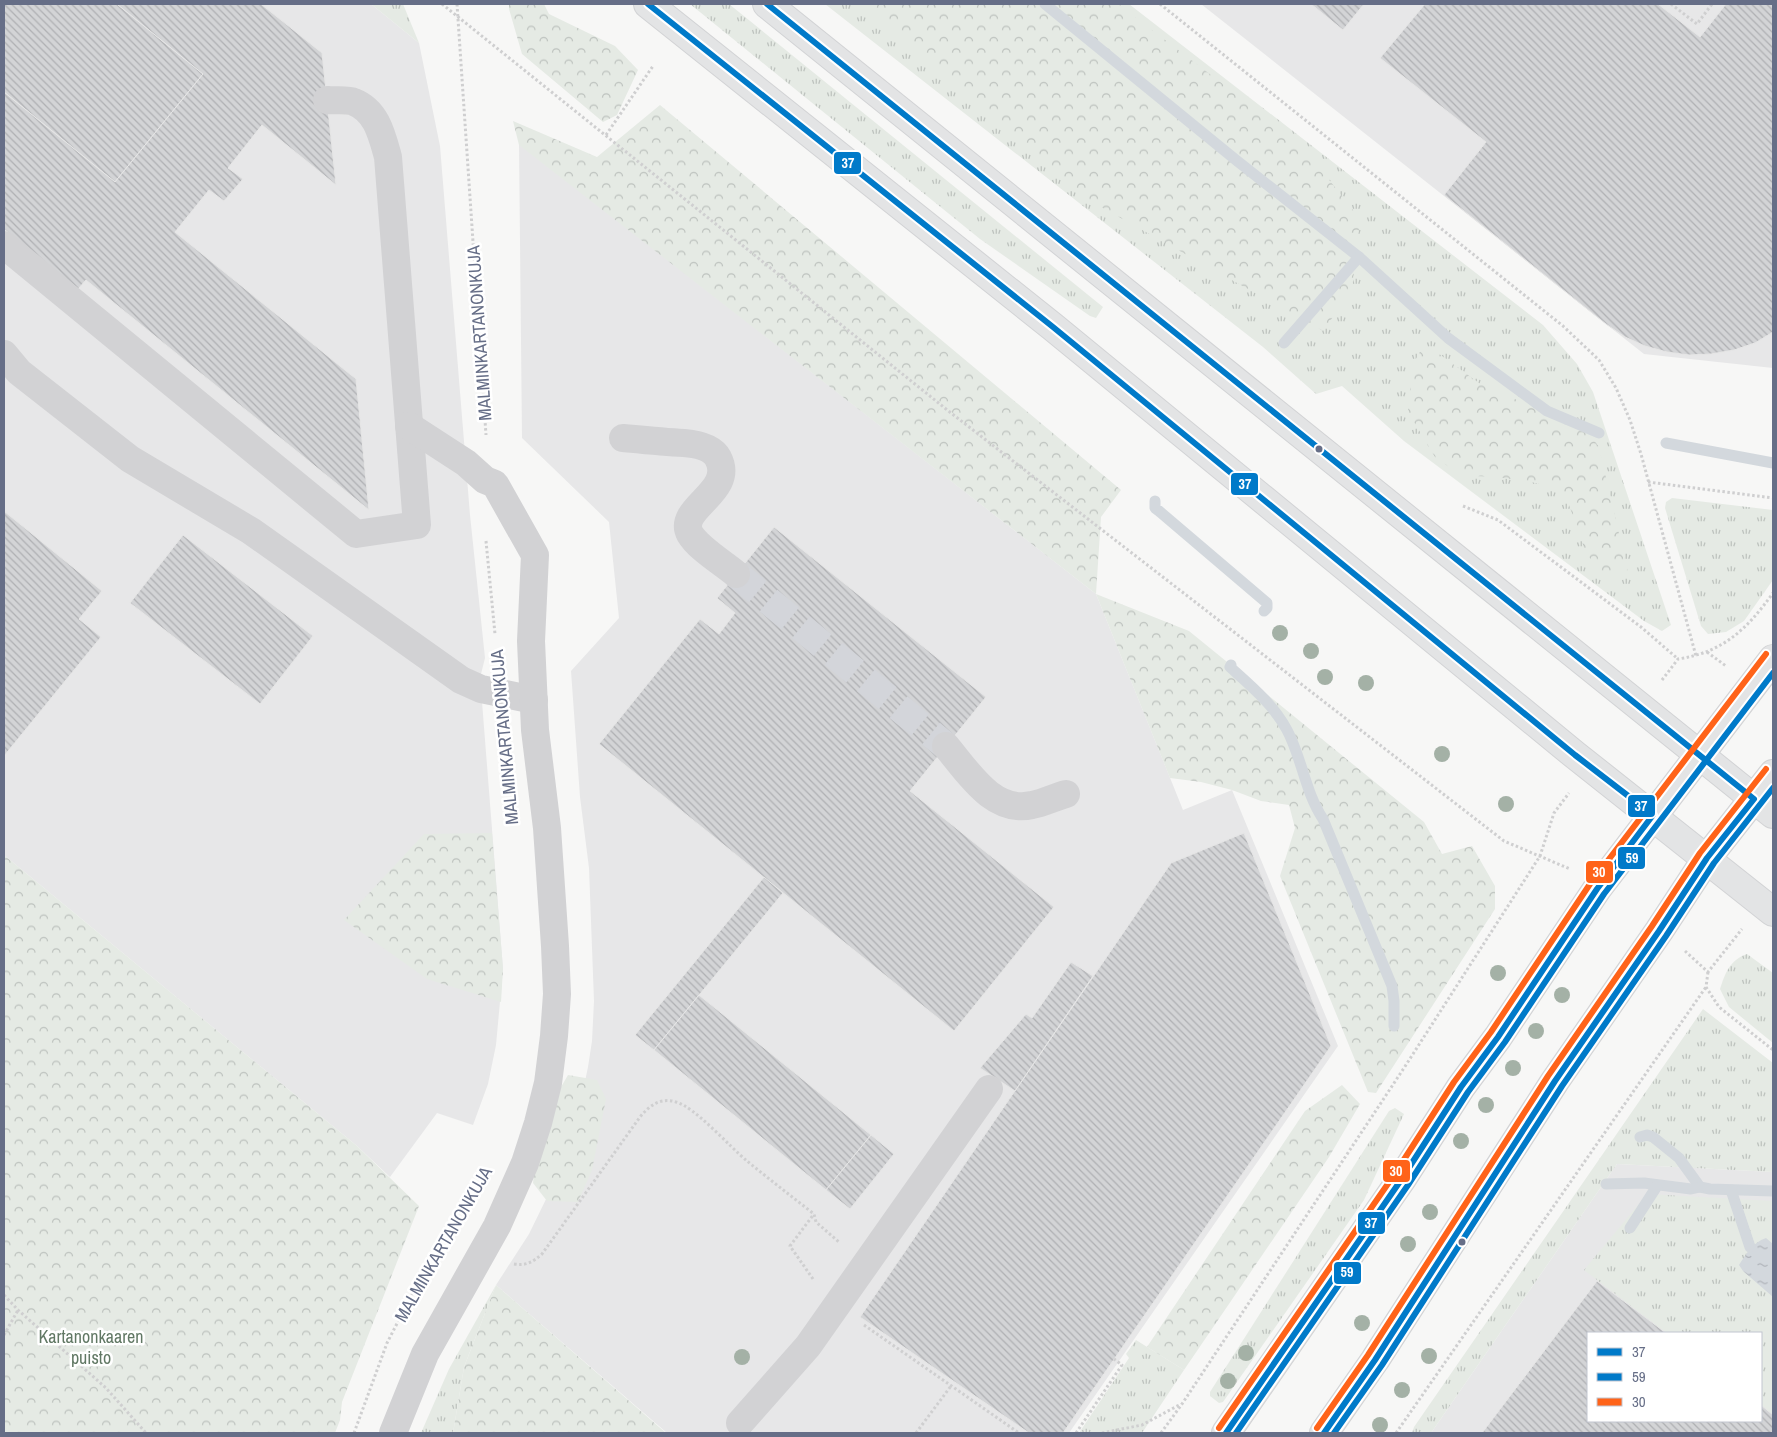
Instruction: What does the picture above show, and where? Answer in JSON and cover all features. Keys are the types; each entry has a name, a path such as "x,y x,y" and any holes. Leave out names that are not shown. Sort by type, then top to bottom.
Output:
{"main road":[{"path":"648,4 1053,327 1590,766 1773,912"},
{"path":"767,4 1764,806"},
{"path":"1226,1433 1402,1180 1461,1087 1498,1037 1598,889 1773,659"},
{"path":"1324,1433 1375,1360 1555,1081 1707,858 1764,806 1773,774"}],"street":[{"path":"4,245 356,534 417,524 388,157 380,127 366,108 353,101 327,100"},
{"path":"4,354 19,372 130,459 251,531 461,680 481,689 534,700"},
{"path":"409,426 466,463 485,480"},
{"path":"624,438 690,444 708,449 716,454 722,474 718,485 696,510 688,523 690,533 701,545 736,574"},
{"name":"MALMINKARTANONKUJA","path":"393,1433 425,1354 497,1226 521,1172 538,1123 548,1083 554,1036 557,994 555,946 547,828 536,730 531,641 535,554 495,484 485,480"},
{"path":"946,746 982,789 995,799 1008,805 1031,806 1066,794"},
{"path":"740,1423 808,1346 989,1089"}],"path":[{"path":"442,4 951,413 1504,841 1567,866"},
{"name":"MALMINKARTANONKUJA","path":"457,4 487,446 485,480"},
{"path":"1160,4 1547,313 1599,360 1616,388 1630,420 1696,656"},
{"path":"1671,4 1696,24 1712,4"},
{"path":"606,135 653,66"},
{"path":"1648,482 1773,498"},
{"path":"1463,506 1498,520 1641,626 1678,659"},
{"name":"MALMINKARTANONKUJA","path":"485,532 495,637"},
{"path":"1640,707 1678,659 1696,656 1722,644 1740,632 1755,618 1773,593"},
{"path":"1161,1433 1398,1076 1540,856 1554,813 1590,766"},
{"path":"1396,1433 1706,987 1708,972 1731,944"},
{"path":"1694,957 1708,972"},
{"path":"1706,987 1719,1007 1773,1050"},
{"path":"482,1252 516,1265 533,1262 548,1246 647,1108 657,1101 665,1100 676,1101 685,1106 746,1160 814,1214 816,1222 844,1247 860,1273"},
{"name":"MALMINKARTANONKUJA","path":"354,1433 387,1343 425,1269 466,1208"},
{"path":"814,1214 790,1246 815,1283 837,1306 1019,1433"},
{"path":"4,1296 106,1388 146,1433"},
{"path":"4,1335 18,1310"},
{"path":"1076,1433 1122,1365 1114,1359"},
{"path":"916,1433 951,1386"},
{"path":"1102,1433 1142,1425 1182,1404"}],"shaded area":[{"path":"4,4 371,4 419,43 440,146 470,515 485,658 481,674 481,689 503,969 496,1045 488,1084 473,1125 437,1113 390,1177 357,1146 4,855"},
{"path":"1201,4 1773,4 1773,368 1644,354"},
{"path":"519,144 1096,594 1183,810 1232,790 1338,1046 1069,1433 667,1433 496,1285 529,1234 550,1191 579,1110 588,1067 592,1041 594,1001 589,868 580,797 571,671 619,618 609,522 522,438"},
{"path":"1617,1164 1773,1172 1773,1433 1431,1433"}],"green space":[{"path":"371,4 403,4 419,43"},
{"path":"509,4 544,4 549,14 615,46 638,70 617,115 603,122 522,54"},
{"path":"690,4 729,4 1103,307 1096,318 1090,316 980,239"},
{"path":"825,4 1129,4 1543,325 1577,364 1593,392 1671,625 1662,631 1644,621 1404,441 1342,386 1316,394 1263,347"},
{"path":"861,4 1118,4 1300,143 1360,219 1352,290 1323,331 1085,198"},
{"path":"660,105 1121,490 1101,517 1096,594 519,145 513,121 597,157"},
{"path":"1431,348 1479,383 1587,431 1599,447 1629,577 1602,573 1596,566 1586,553 1569,505 1552,487 1531,482 1474,476 1456,472 1435,457 1408,412 1412,366 1421,350"},
{"path":"1672,498 1773,510 1773,580 1744,621 1726,632 1708,634 1701,626 1665,508 1666,502"},
{"path":"1096,594 1189,631 1424,822 1442,854 1472,846 1495,886 1495,909 1376,1093 1368,1092 1280,876 1295,828 1289,805 1261,801 1232,790 1201,782 1170,778"},
{"path":"492,833 503,969 501,1002 427,979 344,920 424,834"},
{"name":"Kartanonkaaren puisto","path":"4,855 357,1146 419,1206 342,1402 340,1420 335,1433 4,1433"},
{"path":"1747,954 1773,973 1773,1043 1729,1007 1720,989 1732,963"},
{"path":"1703,1009 1773,1063 1773,1172 1617,1164 1431,1433 1412,1433 1414,1427"},
{"path":"568,1075 597,1080 606,1099 592,1170 578,1202 547,1201 533,1183 539,1125"},
{"path":"1342,1085 1360,1104 1329,1157 1184,1370 1147,1347 1305,1111"},
{"path":"1395,1108 1404,1114 1364,1200 1223,1402 1219,1403 1210,1396 1210,1392 1389,1111"},
{"path":"1647,1194 1773,1201 1773,1415 1762,1406 1762,1332 1665,1332 1584,1270"},
{"path":"496,1285 464,1367 453,1433 421,1433 449,1369"},
{"path":"496,1285 666,1433 453,1433 464,1367"},
{"path":"1136,1340 1184,1370 1142,1433 1079,1433 1129,1358 1126,1354"}],"water":[{"path":"1766,1238 1773,1244 1773,1297 1743,1271 1739,1265 1753,1246"}],"building":[{"path":"4,4 117,4 203,74 115,182 4,92"},
{"path":"117,4 261,4 322,53 336,185 262,125 228,168 243,179 224,201 209,190 175,232 356,379 369,510 86,280 78,289 4,229 4,92 115,182 203,74"},
{"path":"1311,4 1364,4 1343,30"},
{"path":"1425,4 1658,4 1700,37 1726,4 1773,4 1773,332 1755,343 1734,350 1711,354 1689,355 1645,346 1625,337 1606,324 1444,195 1486,142 1380,58"},
{"path":"4,511 102,591 79,619 101,637 4,756"},
{"path":"774,527 986,697 910,791 1054,907 954,1031 599,744 700,619 719,634 735,613 717,598"},
{"path":"183,535 313,636 260,704 130,603"},
{"path":"1244,833 1331,1046 1063,1433 1029,1433 860,1317 1171,863"},
{"path":"764,877 783,893 654,1050 635,1035"},
{"path":"1071,962 1093,976 1015,1091 980,1068 1026,1014 1032,1018"},
{"path":"699,995 871,1135 826,1190 654,1050"},
{"path":"871,1135 894,1154 850,1209 826,1190"},
{"path":"1597,1281 1665,1332 1587,1332 1587,1422 1762,1422 1762,1406 1773,1415 1773,1433 1482,1433"}],"waterway":[{"path":"1045,4 1236,160 1359,257 1448,338 1547,411 1599,433"},
{"path":"1284,343 1359,257"},
{"path":"1666,443 1773,463"},
{"path":"1155,501 1155,508 1267,603 1267,608 1264,611"},
{"path":"1231,665 1230,667 1275,712 1292,741 1312,798 1323,819 1392,986 1394,1026"},
{"path":"1640,1137 1647,1135 1653,1137 1679,1158 1700,1187 1773,1191"},
{"path":"1606,1184 1644,1183 1691,1189 1700,1187"},
{"path":"1630,1228 1657,1186"},
{"path":"1731,1190 1750,1247"}],"tunnel":[{"path":"736,574 946,746"}],"transit line":[{"name":"37","path":"648,4 1053,327 1575,755 1653,815 1597,889 1498,1037 1461,1087 1401,1180 1226,1433"},
{"name":"37","path":"767,4 1754,799 1707,858 1555,1081 1375,1360 1324,1433"},
{"name":"30","path":"1219,1428 1394,1175 1454,1082 1491,1032 1590,884 1766,654"},
{"name":"59","path":"1236,1433 1408,1185 1468,1092 1505,1042 1604,894 1773,673"},
{"name":"30","path":"1317,1428 1368,1355 1548,1076 1700,853 1766,769"},
{"name":"59","path":"1334,1433 1382,1365 1562,1086 1714,863 1773,788"}]}
